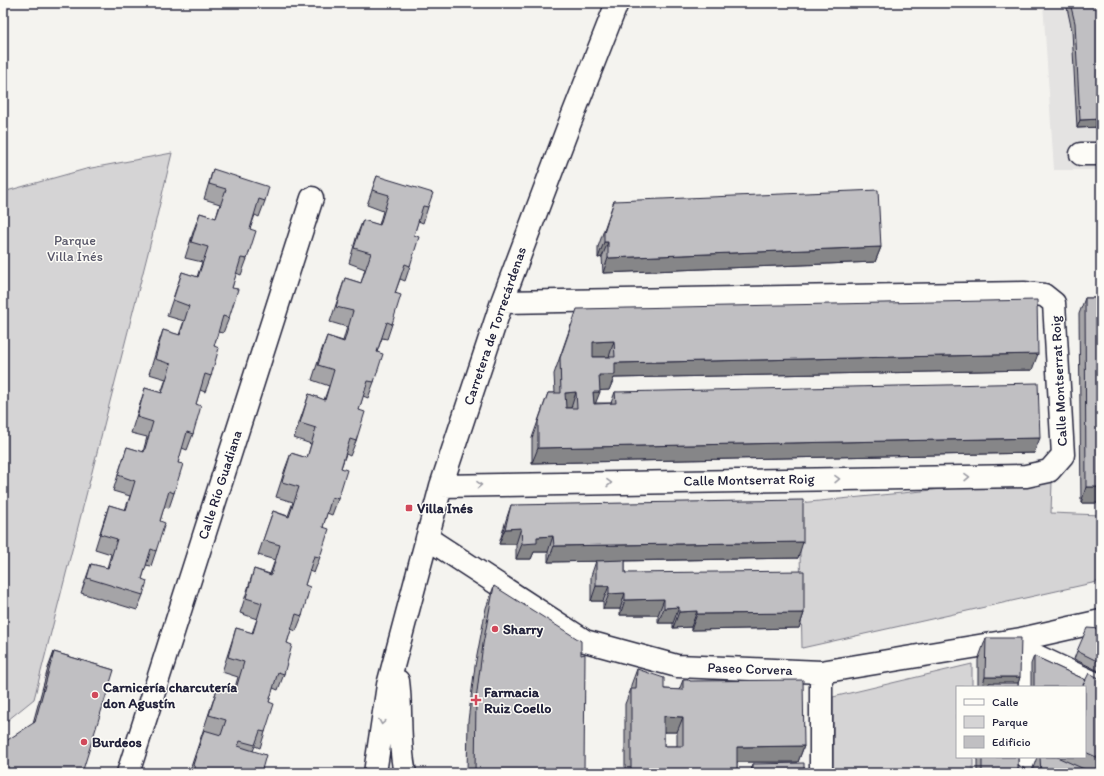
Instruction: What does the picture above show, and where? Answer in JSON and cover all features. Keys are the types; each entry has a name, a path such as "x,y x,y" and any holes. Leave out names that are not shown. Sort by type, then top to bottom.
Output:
{"street":[{"name":"Carretera de Torrecárdenas","path":"375,773 388,684 440,486 502,302 617,3"},
{"name":"Calle Río Guadiana","path":"128,773 312,198"},
{"name":"Calle Montserrat Roig","path":"440,486 1026,476 1049,472 1063,456 1054,303 1044,295 1024,293 502,302"},
{"name":"Paseo Corvera","path":"427,538 585,641 677,666 821,672 1022,644 1101,621"},
{"path":"1022,644 1101,686"},
{"path":"1022,644 1024,686"},
{"name":"Carretera de Torrecárdenas","path":"396,656 401,743 405,773"},
{"path":"821,672 821,773"},
{"path":"1023,758 1024,773"},
{"path":"1028,758 1061,773"}],"shaded area":[{"path":"1043,3 1101,3 1101,170 1054,170"}],"green space":[{"name":"Parque Villa Inés","path":"172,153 151,241 34,699 3,724 3,192 86,169"},
{"path":"1052,482 1051,513 1101,515 1101,581 802,648 799,503 943,489"},
{"path":"972,664 972,686 956,686 956,758 973,758 973,773 833,773 833,697"}],"building":[{"path":"1070,3 1101,3 1101,119 1080,120 1075,23"},
{"path":"213,169 269,187 265,201 259,199 250,229 256,231 247,259 241,258 232,288 238,289 229,318 223,316 214,346 219,348 211,376 205,374 196,404 201,406 193,434 187,432 178,463 183,464 174,493 169,491 160,521 165,523 156,551 151,549 142,579 147,581 143,595 87,578 91,564 108,568 117,539 100,534 109,505 126,510 135,481 118,475 127,447 144,452 153,422 137,417 145,388 162,393 171,364 155,359 163,330 180,335 189,306 173,300 182,272 198,277 208,247 191,242 200,213 216,218 226,189 209,184"},
{"path":"377,176 433,193 428,207 423,206 414,235 419,237 410,266 405,264 395,293 401,295 392,324 387,322 377,352 383,354 374,382 368,381 359,410 365,412 356,441 350,439 341,468 347,470 338,499 332,497 323,527 329,529 320,557 314,556 305,585 310,587 302,616 296,614 287,643 292,645 284,674 278,672 269,702 274,704 265,732 260,731 255,745 240,741 238,746 266,755 261,773 199,773 193,765 204,730 221,735 226,720 209,715 218,686 235,692 244,662 228,657 236,628 253,633 262,603 246,598 254,569 271,575 280,545 263,540 273,511 289,517 299,487 282,482 291,453 307,458 316,428 300,423 309,394 325,400 334,370 318,365 327,336 344,342 353,311 336,307 345,278 361,283 371,253 354,248 363,220 380,225 389,195 372,190"},
{"path":"878,190 881,247 608,258 608,242 604,242 604,232 614,201"},
{"path":"1085,298 1101,298 1101,487 1086,487"},
{"path":"1037,300 1038,354 615,363 615,375 599,375 600,392 593,392 594,404 616,403 615,392 1038,383 1040,438 538,448 538,422 548,393 561,393 560,358 577,309","holes":["614,341 615,357 593,357 593,342","576,392 577,408 566,408 565,393"]},
{"path":"803,500 803,542 554,546 553,536 537,537 537,543 522,544 521,528 505,529 511,505"},
{"path":"625,560 625,573 804,571 804,613 697,614 697,611 679,612 679,607 664,608 664,599 625,600 625,593 609,594 609,586 596,586 596,561"},
{"path":"494,586 581,641 581,655 585,654 584,773 475,773 476,700 483,644"},
{"path":"1087,628 1101,629 1101,663 1077,651"},
{"path":"986,638 1021,638 1020,677 985,677"},
{"path":"54,652 114,670 82,773 3,773 3,743 35,722"},
{"path":"1034,656 1086,680 1083,686 1034,686"},
{"path":"637,669 664,678 664,689 683,690 683,680 803,680 804,746 737,747 737,773 631,773 631,689 636,689","holes":["664,716 683,717 683,746 664,746"]},
{"path":"1089,673 1101,679 1101,759 1086,752 1086,686 1082,686"},
{"path":"989,683 1018,683 1018,686 989,686"},
{"path":"982,758 1018,758 1018,773 982,773"},
{"path":"1040,758 1059,758 1093,773 1041,773"},
{"path":"804,763 804,773 753,773 753,764"}],"place":[{"name":"Villa Inés","path":"409,508"},
{"name":"Sharry","path":"495,629"},
{"name":"Carnicería charcutería don Agustín","path":"95,695"},
{"name":"Farmacia Ruiz Coello","path":"476,700"},
{"name":"Burdeos","path":"84,742"}]}
